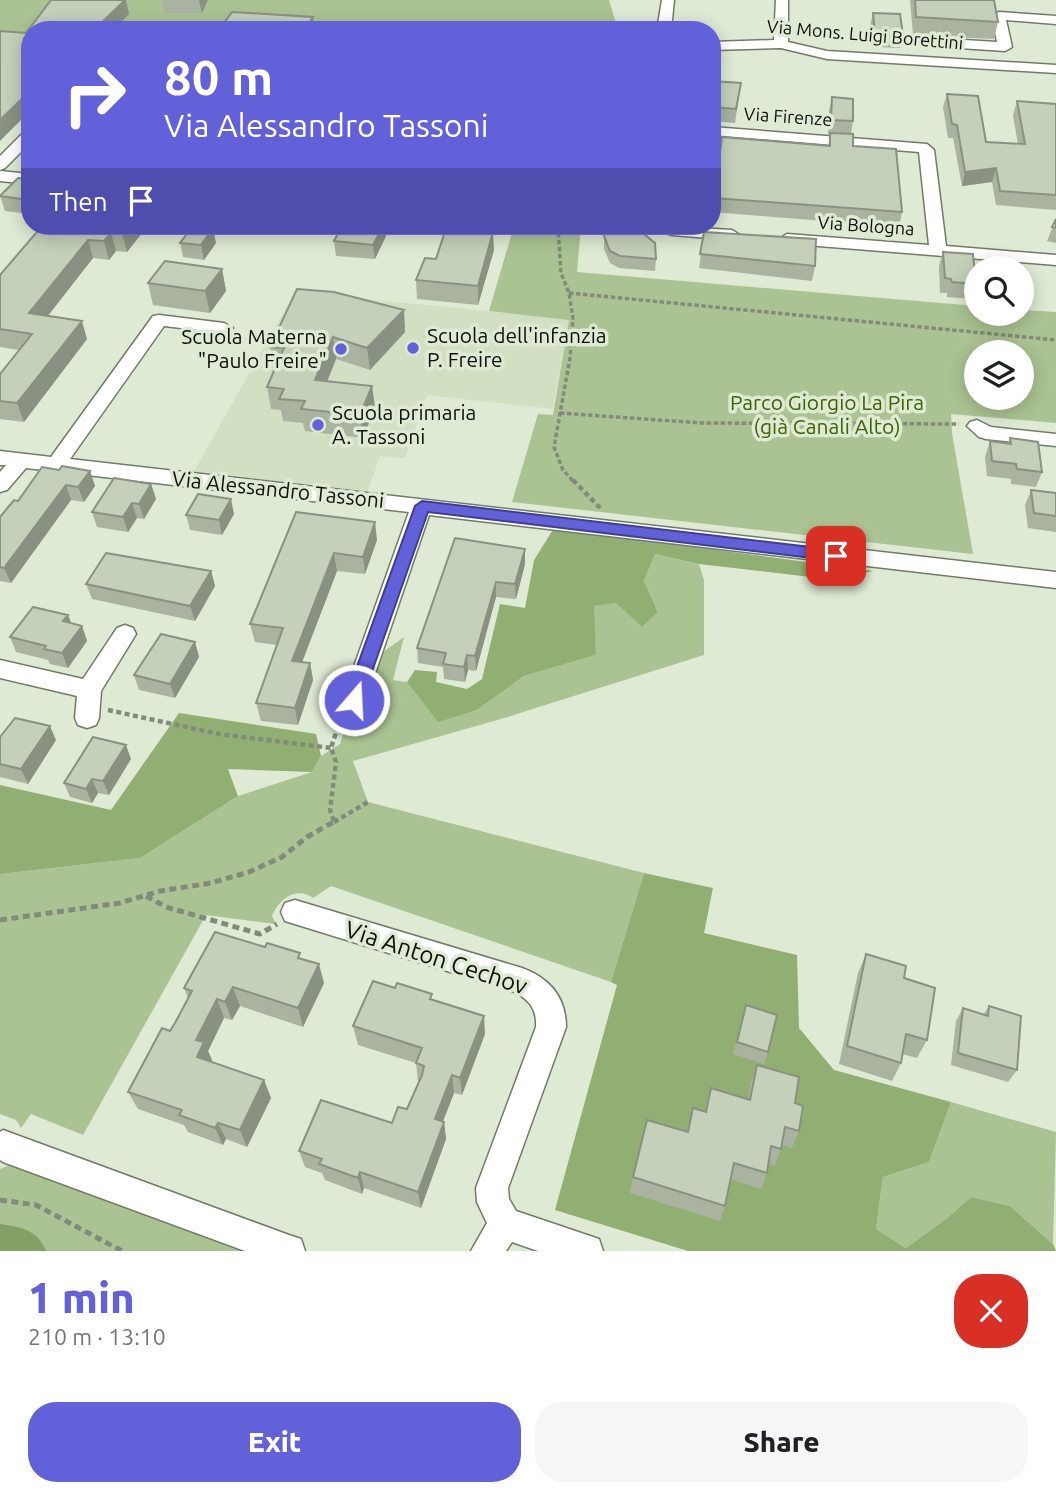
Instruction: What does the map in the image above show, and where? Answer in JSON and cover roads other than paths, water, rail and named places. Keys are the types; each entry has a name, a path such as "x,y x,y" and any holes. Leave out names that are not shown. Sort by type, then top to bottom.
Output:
{"street":[{"path":"665,21 668,0"},
{"path":"781,44 782,0"},
{"path":"914,41 1005,47 999,16 1056,20"},
{"name":"Via Mons. Luigi Borettini","path":"721,46 781,44 827,54 1056,69"},
{"name":"Via Firenze","path":"721,132 922,147 926,150 938,250"},
{"path":"0,165 21,143"},
{"path":"0,176 21,178"},
{"name":"Via Bologna","path":"721,233 1056,260"},
{"path":"56,465 159,320 224,328"},
{"path":"977,426 986,433 1056,440"},
{"path":"0,485 10,459"},
{"name":"Via Alessandro Tassoni","path":"10,459 1056,580"},
{"path":"354,700 422,506"},
{"path":"0,669 88,704 125,634"},
{"name":"Via Anton Cechov","path":"295,912 522,981 535,988 546,1000 552,1013 551,1027 492,1188 493,1202 505,1224"},
{"path":"3,1146 289,1251"},
{"path":"488,1251 505,1224 587,1251"}],"waterway":[{"path":"0,1240 19,1243 30,1251"}],"place":[{"name":"Scuola dell'infanzia P. Freire","path":"413,348"},
{"name":"Scuola Materna \"Paulo Freire\"","path":"341,349"},
{"name":"Scuola primaria A. Tassoni","path":"318,425"}],"park label":[{"name":"Parco Giorgio La Pira (già Canali Alto)","path":"827,415"}]}
